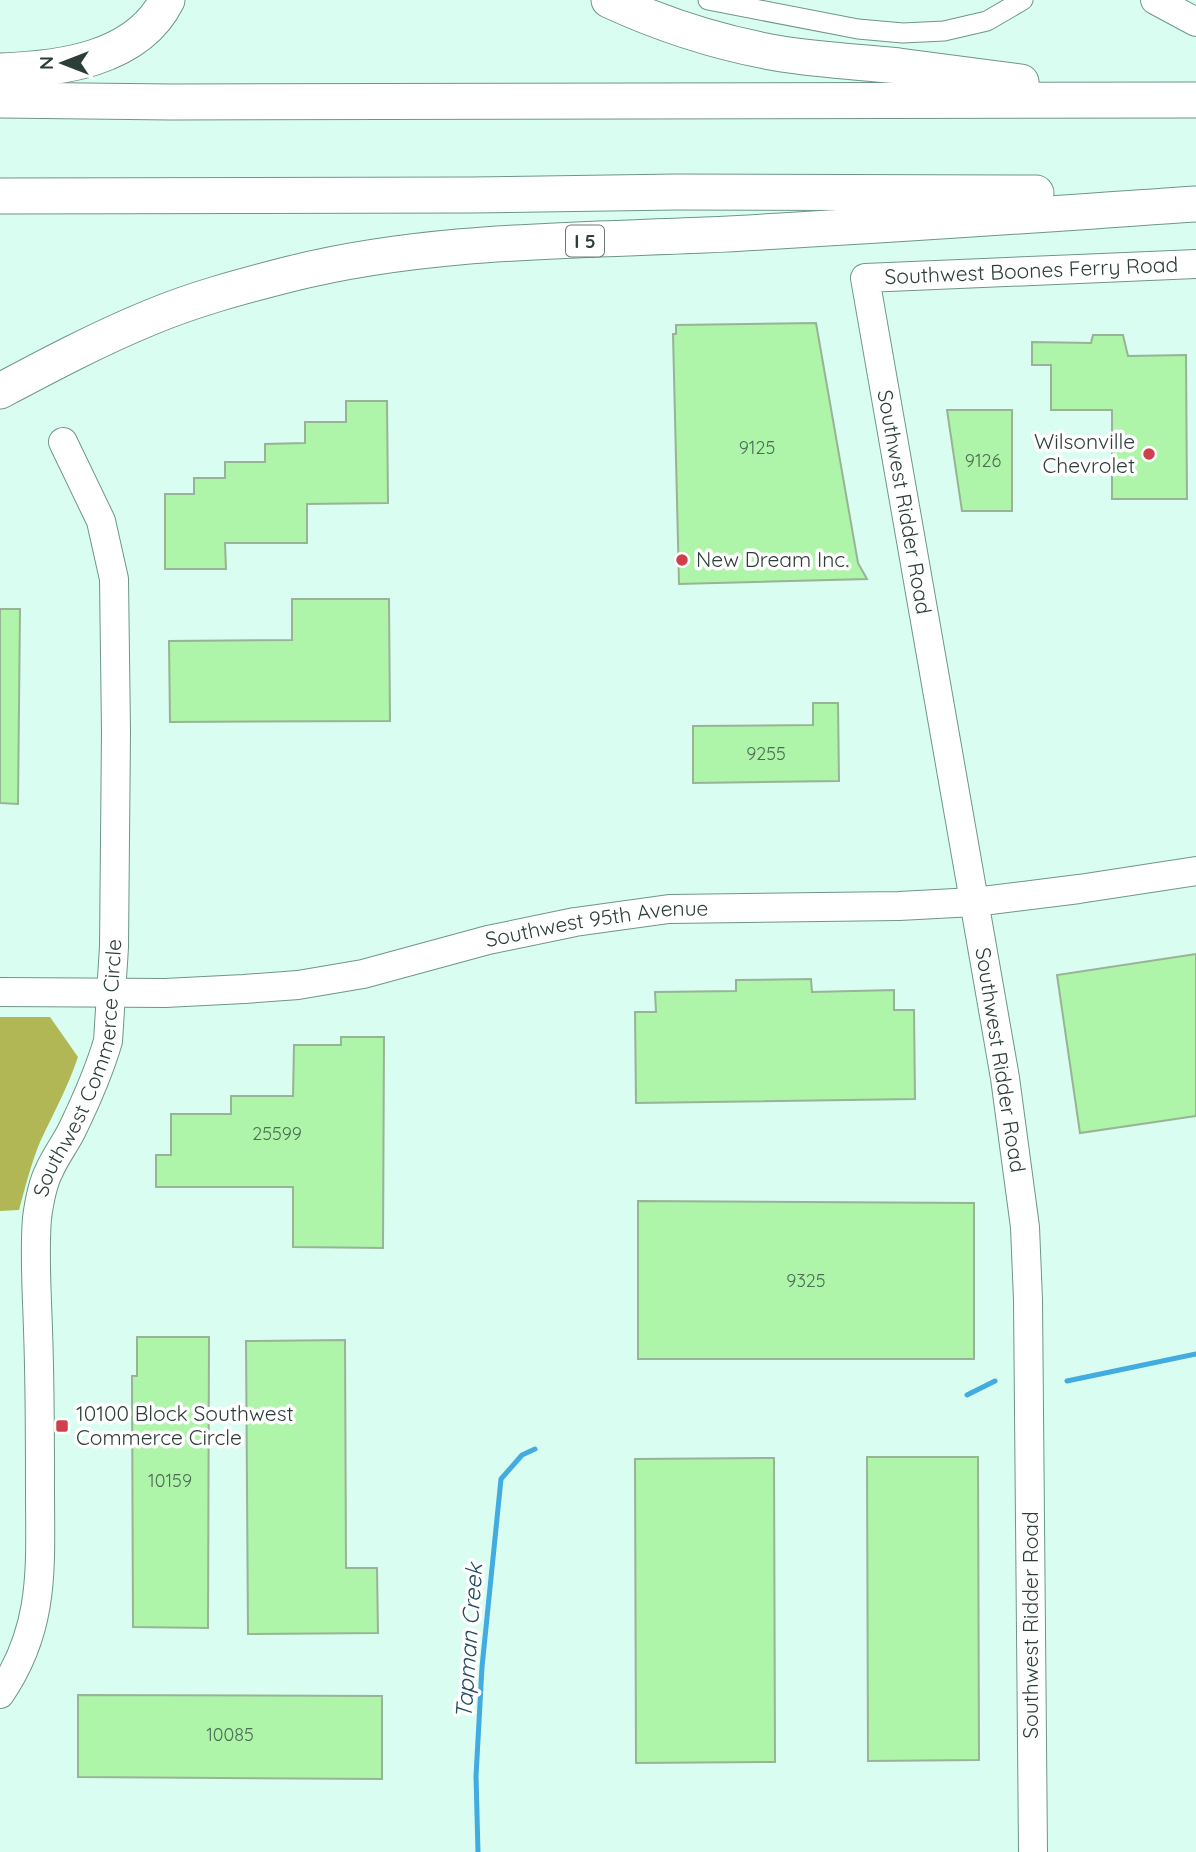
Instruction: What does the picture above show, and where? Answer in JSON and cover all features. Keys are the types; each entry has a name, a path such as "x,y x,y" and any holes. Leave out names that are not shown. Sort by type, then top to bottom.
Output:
{"highway":[{"path":"0,71 86,60 109,52 148,25 167,0"},
{"path":"609,0 680,27 779,54 898,66 1156,100"},
{"path":"0,100 1196,100"},
{"path":"0,196 676,192 1196,194"},
{"name":"I 5","path":"0,391 74,352 150,317 226,291 293,273 371,258 461,247 828,229 1196,204"}],"street":[{"path":"708,0 858,29 903,33 944,31 987,21 1023,0"},
{"path":"1154,0 1196,22"},
{"name":"Southwest Boones Ferry Road","path":"865,278 1196,264"},
{"name":"Southwest Ridder Road","path":"865,278 1006,1079 1027,1248 1032,1852"},
{"name":"Southwest Commerce Circle","path":"0,1694 26,1645 35,1616 40,1579 37,1216 47,1174 71,1132 101,1064 107,1041 114,947 114,579 101,521 63,442"},
{"name":"Southwest 95th Avenue","path":"0,992 111,993 298,985 363,974 501,937 575,922 669,909 899,906 974,902 1196,871"}],"green space":[{"path":"0,1017 50,1017 78,1057 40,1142 19,1210 0,1211"}],"building":[{"path":"816,323 858,563 867,579 679,584 673,334 676,334 676,325"},
{"name":"Wilsonville Chevrolet","path":"1093,335 1123,335 1128,356 1186,355 1187,499 1112,499 1112,410 1051,410 1051,365 1032,365 1032,342 1091,343"},
{"path":"346,401 387,401 388,503 307,504 307,543 225,543 226,569 165,569 165,494 194,494 194,478 225,478 225,462 265,462 265,444 305,443 305,422 346,422"},
{"path":"947,410 1012,410 1012,511 962,511"},
{"path":"292,599 389,599 390,721 170,722 169,641 292,640"},
{"path":"0,609 20,609 18,804 0,803"},
{"path":"813,703 838,703 839,781 693,783 693,726 813,725"},
{"path":"1196,954 1196,1116 1080,1133 1057,975"},
{"path":"811,979 812,992 894,990 894,1010 914,1010 915,1099 636,1103 635,1012 656,1012 655,992 736,991 736,980"},
{"path":"341,1037 384,1037 383,1248 293,1247 293,1187 156,1187 156,1155 171,1155 171,1114 231,1114 231,1096 293,1096 294,1045 341,1045"},
{"path":"638,1201 974,1203 974,1359 638,1359"},
{"path":"137,1337 209,1337 208,1628 133,1627 132,1376 137,1376"},
{"path":"345,1340 346,1568 377,1568 378,1633 248,1634 246,1341"},
{"path":"867,1457 978,1457 979,1760 868,1761"},
{"path":"774,1458 775,1762 636,1763 635,1459"},
{"path":"78,1695 382,1696 382,1779 78,1777"}],"waterway":[{"name":"Tapman Creek","path":"1067,1381 1196,1354"},
{"name":"Tapman Creek","path":"967,1395 995,1381"},
{"name":"Tapman Creek","path":"478,1852 476,1776 482,1667 501,1479 522,1455 535,1449"}],"place":[{"name":"Wilsonville Chevrolet","path":"1149,454"},
{"name":"New Dream Inc.","path":"682,560"},
{"name":"10100 Block Southwest Commerce Circle","path":"62,1426"}]}
